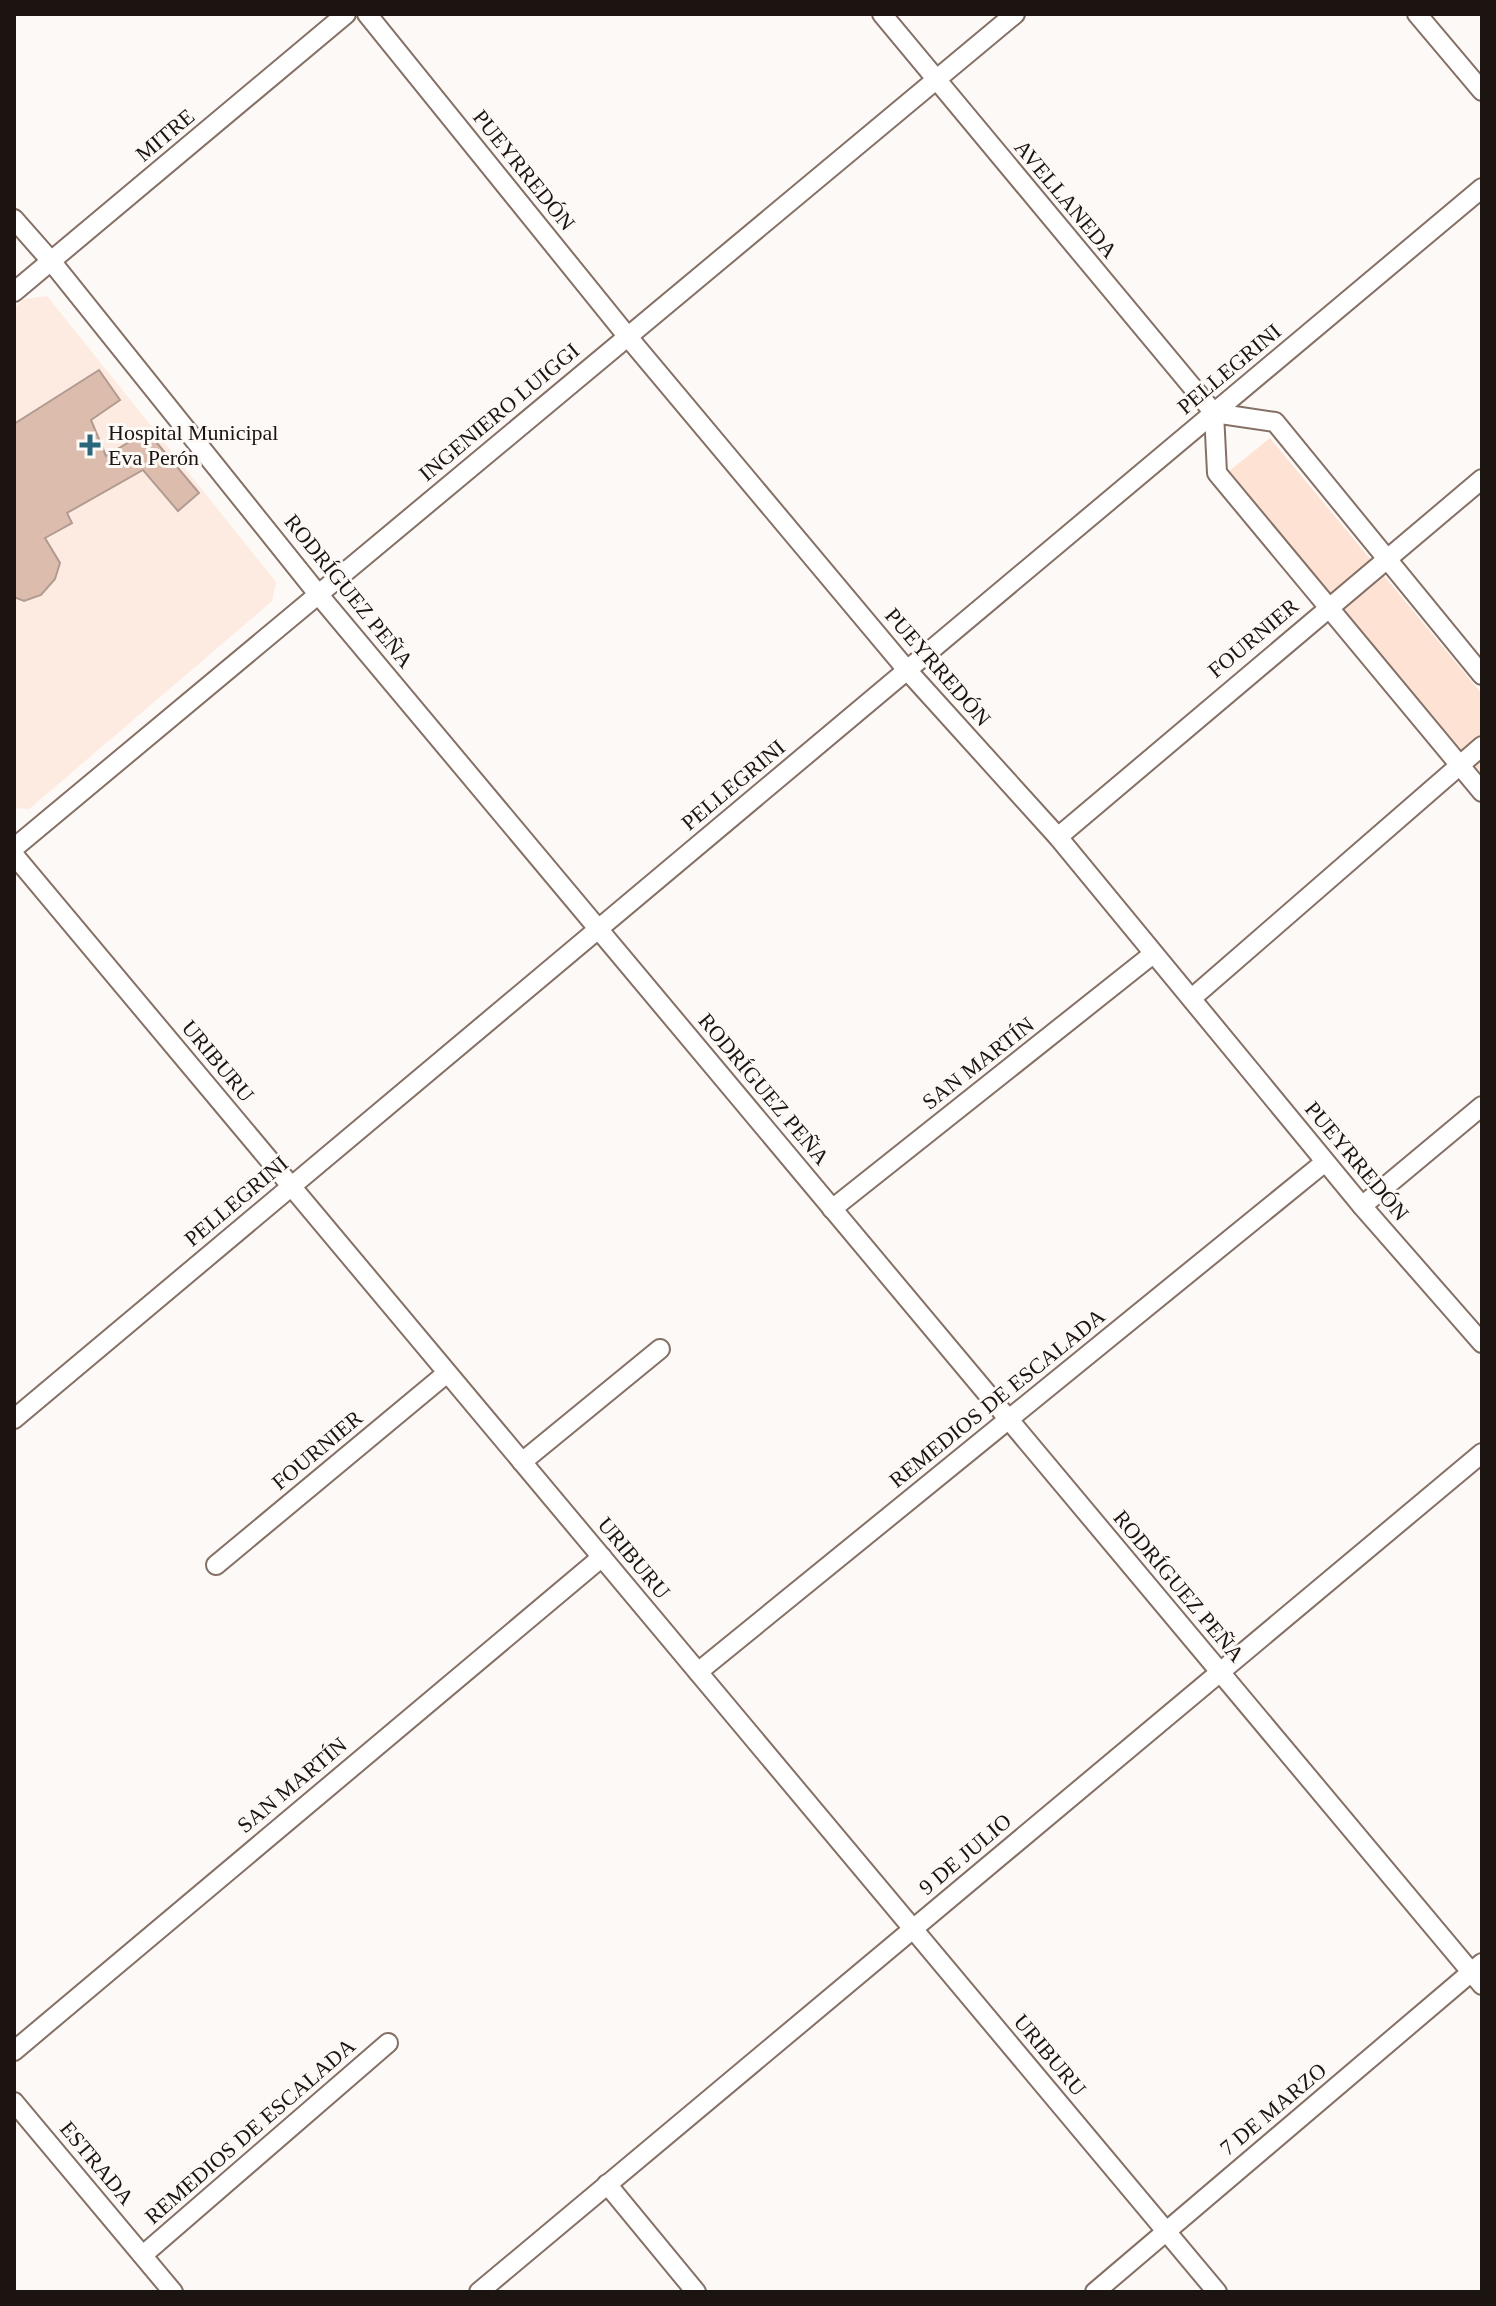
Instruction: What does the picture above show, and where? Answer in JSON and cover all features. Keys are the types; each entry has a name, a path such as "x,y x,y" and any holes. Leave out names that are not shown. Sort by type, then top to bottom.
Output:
{"street":[{"name":"MITRE","path":"14,292 346,14"},
{"name":"PUEYRREDÓN","path":"367,14 628,337 907,670 1058,837 1325,1162 1482,1343"},
{"name":"AVELLANEDA","path":"882,14 1214,413"},
{"name":"INGENIERO LUIGGI","path":"14,848 1015,14"},
{"path":"1417,14 1482,91"},
{"name":"PELLEGRINI","path":"14,1419 1482,188"},
{"name":"RODRÍGUEZ PEÑA","path":"14,219 318,594 1219,1671 1478,1973"},
{"path":"1482,675 1275,422 1214,413 1217,473 1482,792"},
{"name":"FOURNIER","path":"1058,837 1482,479"},
{"path":"1192,998 1482,746"},
{"name":"URIBURU","path":"14,855 1217,2292"},
{"name":"SAN MARTÍN","path":"832,1209 1153,954"},
{"path":"1362,1206 1482,1106"},
{"name":"REMEDIOS DE ESCALADA","path":"698,1672 1325,1162"},
{"path":"522,1462 660,1349"},
{"name":"FOURNIER","path":"216,1565 447,1373"},
{"name":"9 DE JULIO","path":"479,2292 1482,1453"},
{"name":"SAN MARTÍN","path":"14,2051 602,1557"},
{"name":"7 DE MARZO","path":"1095,2292 1478,1973"},
{"name":"REMEDIOS DE ESCALADA","path":"143,2255 388,2043"},
{"name":"ESTRADA","path":"14,2102 173,2292"},
{"path":"607,2184 696,2292"}],"shaded area":[{"name":"Hospital Municipal Eva Perón","path":"47,296 276,582 272,601 29,809 14,808 14,308 25,299"},
{"path":"1270,438 1482,694 1482,774 1228,472"}],"building":[{"path":"99,370 120,400 91,420 106,456 147,431 199,493 178,511 143,470 67,513 72,523 45,538 60,563 55,579 41,595 24,601 14,597 14,424"}],"place":[{"name":"Hospital Municipal Eva Perón","path":"90,445"}]}
